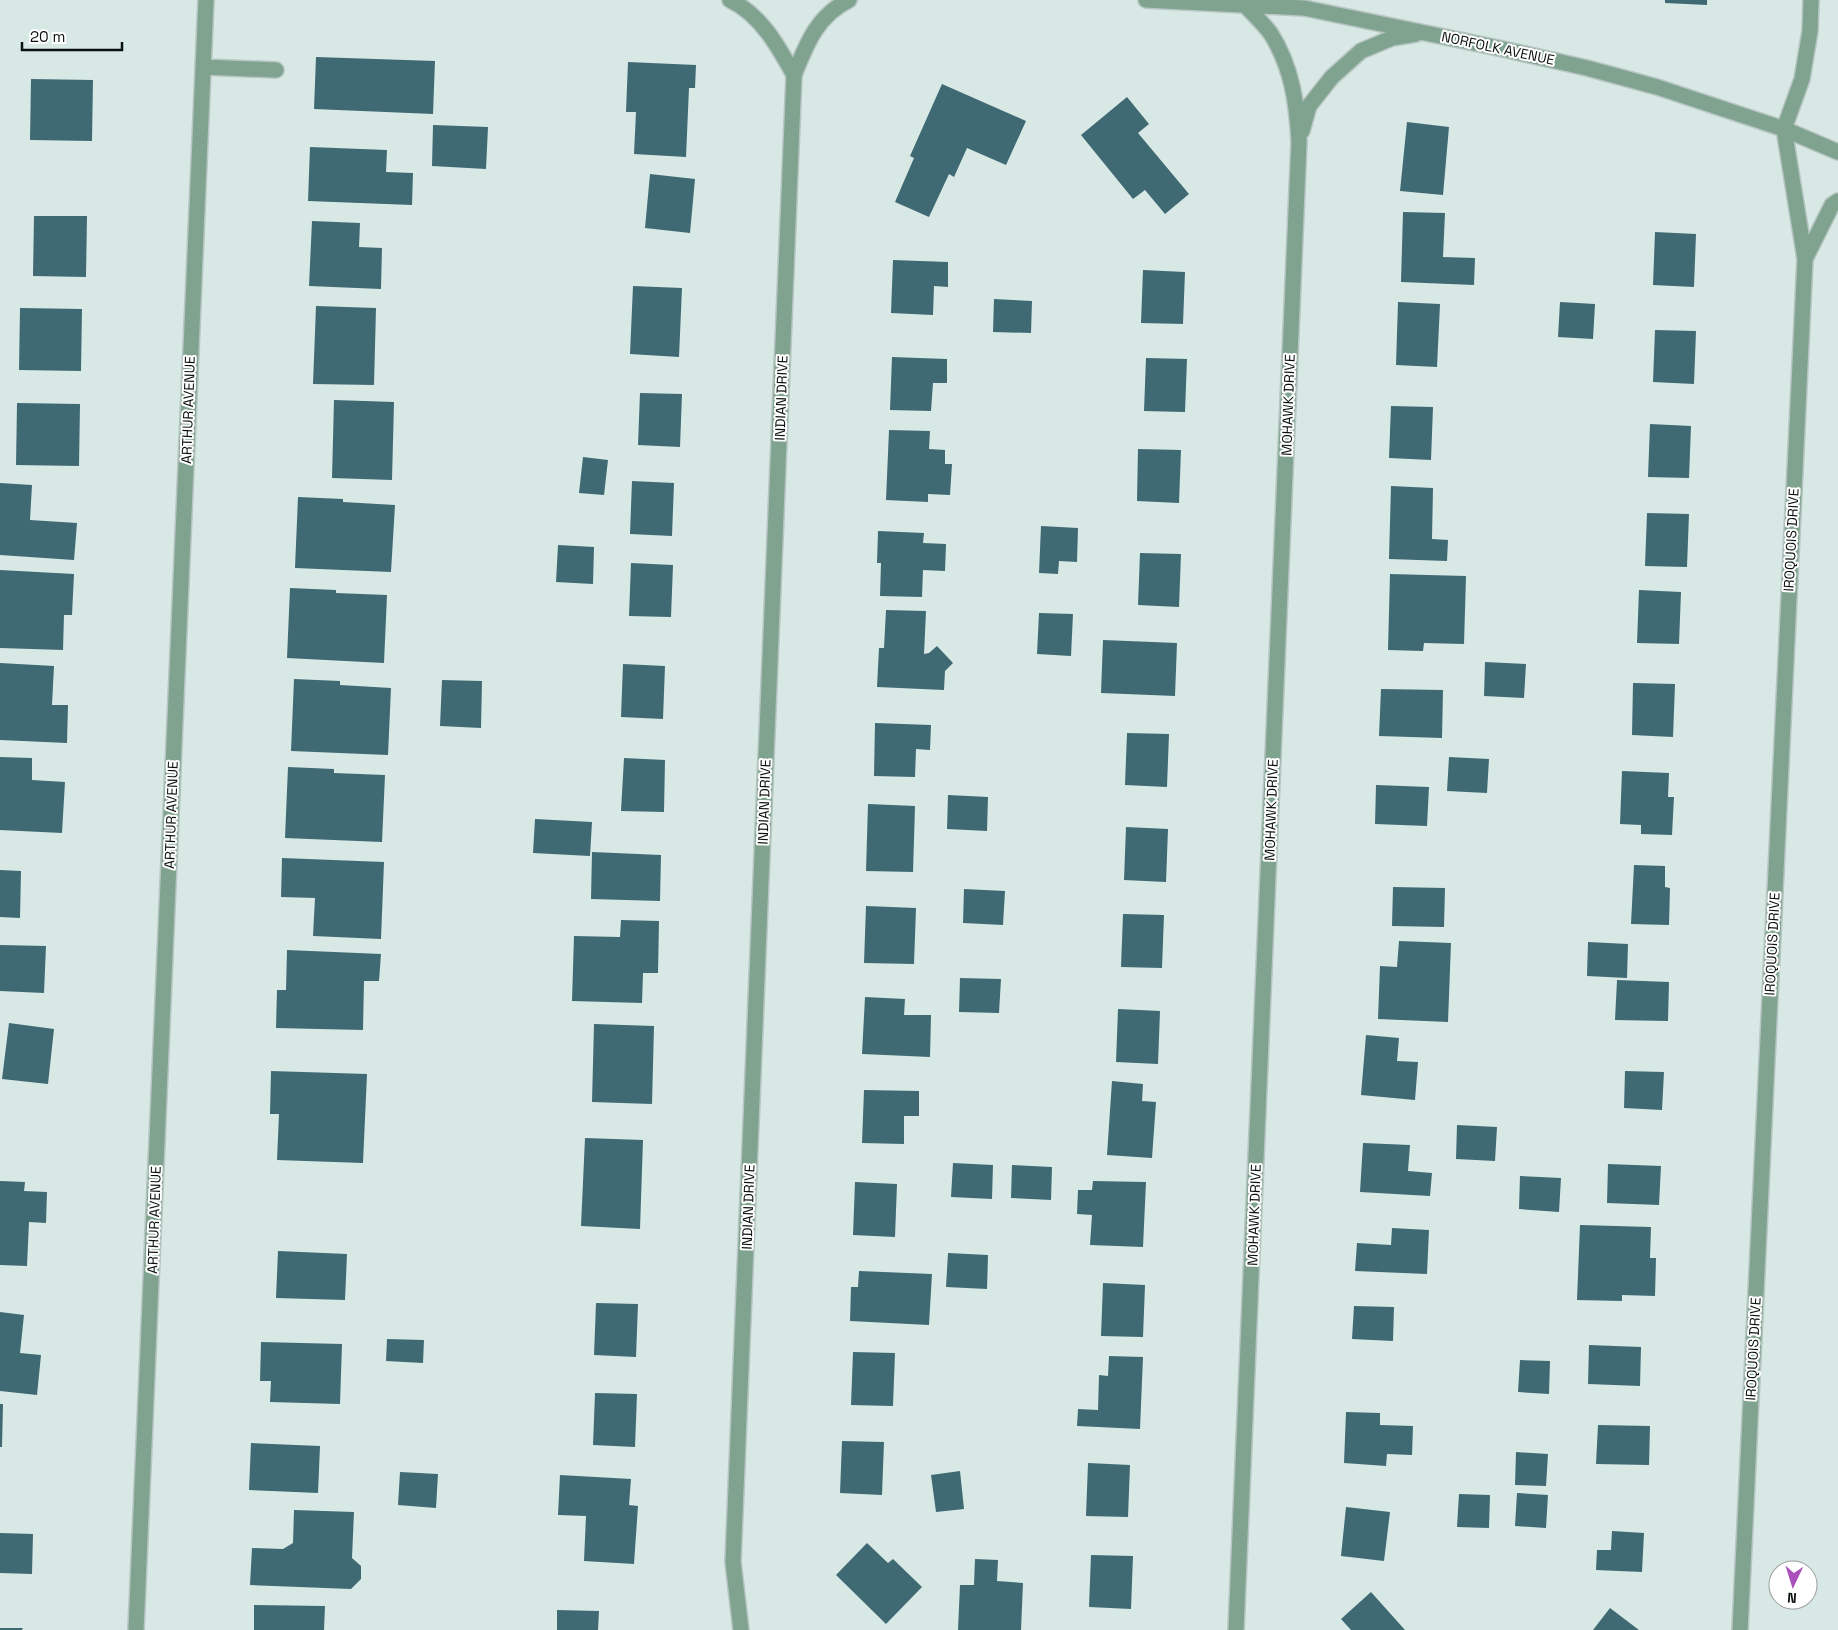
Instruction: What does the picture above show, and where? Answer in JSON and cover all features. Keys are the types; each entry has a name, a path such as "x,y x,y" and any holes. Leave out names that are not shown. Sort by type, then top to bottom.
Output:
{"street":[{"name":"ARTHUR AVENUE","path":"136,1630 206,0"},
{"name":"INDIAN DRIVE","path":"730,0 740,5 762,24 782,52 794,75 733,1562 742,1630"},
{"path":"794,75 806,46 820,23 836,7 849,0"},
{"name":"NORFOLK AVENUE","path":"1146,0 1245,5 1304,4 1587,68 1657,88 1784,129 1838,152"},
{"name":"IROQUOIS DRIVE","path":"1740,1630 1805,259 1784,129 1802,79 1810,31 1811,0"},
{"name":"MOHAWK DRIVE","path":"1236,1630 1299,142 1297,104 1286,62 1270,33 1245,5"},
{"path":"1299,142 1309,106 1332,77 1361,51 1392,38 1424,32"},
{"path":"203,67 276,70"},
{"name":"IROQUOIS DRIVE","path":"1805,259 1832,205 1838,202"}],"building":[{"path":"1665,0 1707,0 1707,5 1665,3"},
{"path":"316,57 435,61 433,114 314,109"},
{"path":"628,62 696,65 695,88 689,88 686,157 634,154 636,112 626,112"},
{"path":"31,79 93,80 92,141 30,140"},
{"path":"942,84 1026,121 1006,165 967,148 954,177 949,174 929,217 895,202 914,158 910,156"},
{"path":"1127,97 1149,124 1138,133 1189,194 1165,214 1145,190 1133,199 1081,135"},
{"path":"1407,122 1449,127 1443,195 1400,191"},
{"path":"433,125 488,127 486,169 432,166"},
{"path":"310,147 387,150 386,172 413,173 412,205 308,201"},
{"path":"650,174 695,179 690,233 645,228"},
{"path":"1403,212 1445,213 1443,257 1475,258 1474,285 1401,282"},
{"path":"34,216 87,216 86,277 33,276"},
{"path":"312,221 360,223 359,247 382,248 381,289 309,286"},
{"path":"1655,232 1696,234 1694,287 1653,285"},
{"path":"893,260 948,262 948,287 934,286 933,315 891,313"},
{"path":"1143,270 1185,272 1183,324 1141,323"},
{"path":"633,286 682,288 679,357 630,354"},
{"path":"994,299 1032,301 1031,333 993,332"},
{"path":"1398,302 1440,304 1437,367 1396,365"},
{"path":"1560,302 1595,304 1593,339 1558,337"},
{"path":"316,306 376,308 374,385 313,384"},
{"path":"20,308 82,309 81,371 19,370"},
{"path":"1655,330 1696,331 1694,384 1653,382"},
{"path":"892,357 947,359 947,383 933,383 931,411 890,410"},
{"path":"1146,358 1187,359 1185,412 1144,411"},
{"path":"640,393 682,394 680,447 638,445"},
{"path":"334,400 394,402 392,480 332,478"},
{"path":"17,403 80,404 79,466 16,465"},
{"path":"1391,406 1433,407 1431,460 1389,458"},
{"path":"1650,424 1691,426 1689,478 1648,477"},
{"path":"889,430 930,431 929,449 945,450 945,464 952,464 950,495 928,494 928,502 886,500"},
{"path":"1138,449 1181,450 1179,503 1137,501"},
{"path":"583,457 608,460 604,495 579,493"},
{"path":"632,481 674,483 672,536 630,534"},
{"path":"0,483 32,485 30,520 77,523 74,560 0,555"},
{"path":"1391,486 1433,488 1432,539 1448,540 1447,561 1389,559"},
{"path":"298,497 343,499 343,502 395,505 391,572 295,568"},
{"path":"1647,513 1689,514 1687,567 1645,566"},
{"path":"1041,526 1078,528 1077,562 1059,561 1058,574 1039,573"},
{"path":"878,531 924,533 923,543 946,544 945,571 923,570 922,597 880,596 881,563 877,563"},
{"path":"558,545 594,547 593,584 556,582"},
{"path":"1140,553 1181,554 1179,607 1138,605"},
{"path":"631,563 673,565 671,617 629,616"},
{"path":"0,570 74,574 72,615 64,615 63,650 0,648"},
{"path":"1390,574 1466,576 1464,644 1424,643 1423,651 1388,650"},
{"path":"290,588 336,590 336,593 387,595 384,663 287,658"},
{"path":"1639,590 1681,592 1679,644 1637,643"},
{"path":"886,610 926,611 924,654 929,653 937,646 953,663 945,671 944,690 877,687 879,648 884,648"},
{"path":"1039,613 1073,614 1071,656 1037,654"},
{"path":"1103,640 1177,643 1175,696 1101,693"},
{"path":"1485,662 1526,664 1524,698 1484,696"},
{"path":"0,663 54,666 52,705 68,705 67,743 0,740"},
{"path":"623,664 665,666 663,719 621,717"},
{"path":"294,679 340,681 340,685 391,688 388,755 291,751"},
{"path":"442,680 482,681 481,728 440,726"},
{"path":"1633,683 1675,684 1673,737 1632,735"},
{"path":"1381,689 1443,690 1442,738 1379,736"},
{"path":"875,723 931,725 930,750 916,749 915,777 874,776"},
{"path":"1127,733 1169,734 1167,787 1125,785"},
{"path":"0,757 32,758 32,780 65,782 62,833 0,830"},
{"path":"1449,757 1489,759 1487,793 1447,791"},
{"path":"624,758 665,760 664,812 621,811"},
{"path":"288,767 334,769 334,773 385,775 382,842 285,838"},
{"path":"1622,771 1669,773 1668,797 1674,797 1672,835 1641,834 1641,825 1620,824"},
{"path":"1376,785 1429,787 1427,826 1375,824"},
{"path":"948,795 988,797 987,831 947,829"},
{"path":"868,804 915,806 913,872 866,871"},
{"path":"535,819 592,822 590,856 533,853"},
{"path":"1126,827 1168,829 1166,882 1124,880"},
{"path":"592,852 661,855 660,901 591,899"},
{"path":"282,858 384,862 381,939 313,936 315,898 281,897"},
{"path":"1634,865 1665,866 1665,887 1670,888 1669,925 1631,924"},
{"path":"0,870 21,871 20,918 0,917"},
{"path":"1393,887 1445,888 1444,927 1392,926"},
{"path":"964,889 1005,891 1003,925 963,923"},
{"path":"866,906 916,908 914,964 864,963"},
{"path":"1123,914 1164,915 1162,968 1121,967"},
{"path":"621,920 659,921 658,973 643,973 642,1003 572,1001 574,936 620,937"},
{"path":"1399,941 1451,943 1448,1022 1378,1019 1380,966 1397,967"},
{"path":"1588,942 1628,944 1627,978 1587,976"},
{"path":"0,945 46,946 44,993 0,991"},
{"path":"287,950 381,954 379,981 364,981 363,1030 276,1028 277,990 286,990"},
{"path":"960,978 1001,979 999,1013 959,1012"},
{"path":"1617,980 1669,982 1668,1021 1615,1020"},
{"path":"865,997 905,999 904,1015 931,1015 930,1057 862,1054"},
{"path":"1118,1009 1160,1011 1158,1064 1116,1062"},
{"path":"9,1023 54,1029 48,1084 2,1079"},
{"path":"594,1024 654,1026 652,1104 592,1102"},
{"path":"1366,1035 1399,1038 1397,1061 1418,1062 1415,1100 1361,1095"},
{"path":"271,1071 367,1074 363,1163 277,1160 279,1114 270,1114"},
{"path":"1625,1071 1664,1072 1662,1110 1624,1108"},
{"path":"1112,1081 1143,1084 1142,1101 1156,1102 1152,1158 1107,1155"},
{"path":"864,1090 919,1091 919,1116 904,1116 904,1144 862,1143"},
{"path":"1457,1125 1497,1127 1495,1161 1456,1159"},
{"path":"585,1138 643,1140 640,1229 581,1226"},
{"path":"1363,1143 1410,1145 1408,1171 1432,1173 1430,1196 1360,1192"},
{"path":"953,1163 993,1165 992,1199 951,1197"},
{"path":"1608,1164 1661,1166 1659,1205 1607,1203"},
{"path":"1012,1165 1052,1167 1051,1200 1011,1198"},
{"path":"1520,1176 1561,1178 1559,1212 1519,1209"},
{"path":"0,1181 25,1182 24,1191 47,1192 46,1223 29,1222 27,1266 0,1265"},
{"path":"1093,1181 1146,1182 1143,1247 1090,1245 1092,1215 1077,1214 1078,1190 1092,1190"},
{"path":"855,1182 897,1184 895,1237 853,1235"},
{"path":"1580,1225 1651,1227 1650,1258 1656,1258 1655,1296 1622,1295 1622,1301 1577,1300"},
{"path":"1392,1228 1429,1230 1427,1274 1355,1271 1357,1243 1391,1245"},
{"path":"278,1251 347,1254 345,1300 276,1298"},
{"path":"948,1253 988,1255 987,1289 946,1287"},
{"path":"859,1271 932,1274 929,1325 850,1321 851,1287 858,1287"},
{"path":"1103,1283 1145,1285 1143,1337 1101,1336"},
{"path":"596,1303 638,1304 636,1357 594,1355"},
{"path":"1354,1306 1394,1307 1393,1341 1352,1339"},
{"path":"0,1312 24,1315 20,1353 41,1355 37,1395 0,1391"},
{"path":"387,1339 424,1340 423,1363 386,1361"},
{"path":"261,1342 342,1344 340,1404 270,1402 271,1381 260,1381"},
{"path":"1589,1345 1641,1347 1640,1386 1588,1384"},
{"path":"853,1352 895,1353 893,1406 851,1405"},
{"path":"1109,1356 1143,1357 1140,1429 1077,1426 1078,1409 1098,1410 1099,1375 1108,1376"},
{"path":"1520,1360 1550,1361 1549,1394 1518,1392"},
{"path":"595,1393 637,1394 635,1447 593,1445"},
{"path":"0,1404 3,1404 2,1447 0,1447"},
{"path":"1346,1412 1380,1413 1380,1425 1413,1426 1412,1455 1387,1454 1386,1466 1344,1463"},
{"path":"1598,1425 1650,1426 1649,1465 1596,1464"},
{"path":"842,1441 884,1442 882,1495 840,1493"},
{"path":"251,1443 320,1446 318,1493 249,1490"},
{"path":"1516,1452 1548,1454 1546,1486 1515,1485"},
{"path":"1088,1463 1130,1465 1128,1517 1086,1516"},
{"path":"960,1471 964,1509 936,1512 931,1475"},
{"path":"400,1472 438,1474 436,1508 398,1505"},
{"path":"560,1475 631,1479 629,1505 638,1506 634,1564 584,1561 586,1516 558,1515"},
{"path":"1517,1493 1548,1495 1546,1528 1515,1526"},
{"path":"1459,1494 1490,1495 1489,1528 1457,1527"},
{"path":"1346,1507 1390,1512 1384,1561 1341,1556"},
{"path":"294,1510 354,1512 352,1558 361,1566 361,1579 351,1589 250,1585 252,1548 283,1549 293,1543"},
{"path":"1612,1531 1644,1533 1642,1572 1596,1570 1597,1550 1611,1550"},
{"path":"0,1533 33,1534 32,1574 0,1573"},
{"path":"867,1543 888,1563 893,1559 922,1587 886,1624 836,1575"},
{"path":"1091,1555 1133,1556 1131,1609 1089,1607"},
{"path":"975,1559 998,1560 997,1581 1023,1583 1021,1630 958,1630 960,1585 974,1585"},
{"path":"1371,1592 1405,1630 1351,1630 1341,1619"},
{"path":"254,1605 325,1606 324,1630 254,1630"},
{"path":"1610,1608 1639,1630 1593,1630"},
{"path":"557,1610 599,1611 598,1630 557,1630"},
{"path":"0,1628 23,1628 22,1630 0,1630"}]}
